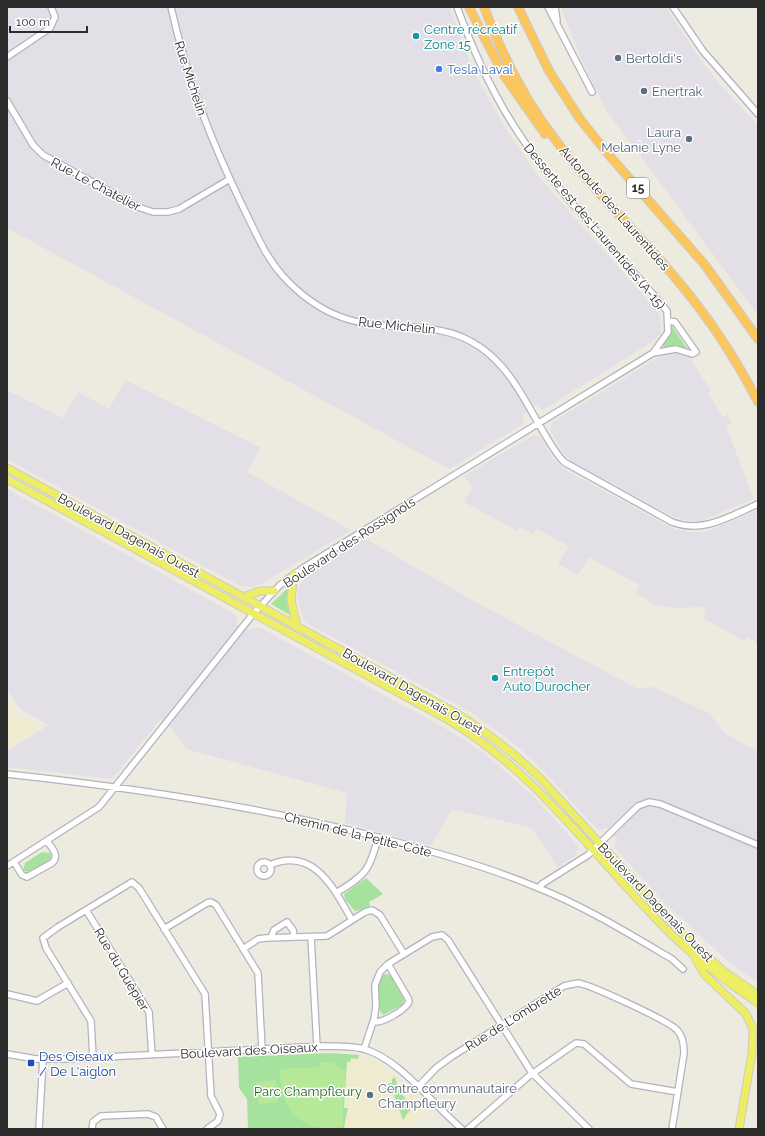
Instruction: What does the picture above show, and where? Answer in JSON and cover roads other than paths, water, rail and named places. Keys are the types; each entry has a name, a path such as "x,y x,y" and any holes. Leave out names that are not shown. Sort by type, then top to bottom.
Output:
{"highway":[{"path":"469,7 491,54 519,100 553,144 606,201"},
{"name":"Autoroute des Laurentides","path":"484,7 509,64 539,116 570,159 669,270 704,313 736,363 758,402"},
{"name":"15","path":"518,7 545,64 578,116 608,154 705,265 758,339"}],"main road":[{"name":"Boulevard Dagenais Ouest","path":"7,468 456,713 488,734 537,775 694,945 733,978 758,995"},
{"name":"Boulevard Dagenais Ouest","path":"7,479 447,719 482,742 533,785 663,926 693,955 758,1003"},
{"path":"294,574 291,600 297,627"},
{"path":"243,597 260,591 274,592"},
{"path":"693,955 705,975 746,1014 753,1029 752,1053 739,1129"}],"street":[{"path":"7,57 51,26 55,17 51,7"},
{"name":"Rue Michelin","path":"171,7 190,83 230,179 268,256 282,275 302,294 329,312 356,321 377,326 432,328 466,339 486,352 503,368 558,455 567,464 678,525 691,527 710,525 758,504"},
{"name":"Desserte est des Laurentides (A-15)","path":"456,7 488,80 521,138 558,186 664,307 667,312 669,323 675,322 696,352"},
{"path":"548,7 592,92"},
{"path":"555,7 558,28"},
{"path":"673,7 703,52 758,114"},
{"name":"Rue Le Chatelier","path":"7,100 33,145 44,156 141,209 160,212 176,210 193,202 230,179"},
{"name":"Boulevard des Rossignols","path":"654,353 666,336 669,323"},
{"name":"Boulevard des Rossignols","path":"7,866 95,811 253,614 294,574 654,353 672,349 692,354 696,352"},
{"name":"Chemin de la Petite-Côte","path":"7,774 116,786 290,817 378,837 469,862 539,888 606,921 672,959 680,964 683,969"},
{"path":"539,888 593,850 638,806 649,802 660,804 758,845"},
{"path":"336,893 358,879 366,870 372,862 378,837"},
{"path":"14,862 22,875 27,877 52,863 55,861 55,856 47,841"},
{"path":"270,865 288,861 306,863 322,874 336,893 352,920"},
{"path":"93,1058 91,1023 44,943 43,938 128,884 134,883 139,888 205,996 211,1096 220,1116 218,1121 207,1129"},
{"path":"164,929 205,903 211,902 216,905 258,975 262,1050"},
{"name":"Rue du Guêpier","path":"86,910 149,1012 152,1055"},
{"path":"243,948 258,939 271,937 311,937 328,935 367,911 377,912 404,954"},
{"path":"271,937 274,930 287,922 293,930 294,936"},
{"path":"364,1049 376,1009 375,982 380,972 388,964 404,954 435,935 441,934 445,937 532,1073 589,1129"},
{"path":"311,937 317,1047"},
{"path":"373,1022 382,1021 407,1006 409,1002 388,964"},
{"path":"7,994 36,1000 68,983"},
{"name":"Rue de L'ombrette","path":"417,1088 442,1063 567,985 576,983 585,985 666,1021 676,1029 682,1038 684,1049 672,1129"},
{"path":"468,1129 532,1073 571,1046 581,1043 631,1084 678,1092"},
{"name":"Boulevard des Oiseaux","path":"7,1054 43,1059 317,1047 364,1049 390,1062 462,1129"},
{"path":"39,1129 43,1059"},
{"path":"92,1129 94,1120 100,1116 148,1114 156,1117 163,1129"}],"place":[{"name":"Centre récréatif Zone 15","path":"416,36"},
{"name":"Bertoldi's","path":"618,58"},
{"name":"Tesla Laval","path":"439,69"},
{"name":"Enertrak","path":"644,91"},
{"name":"Laura Melanie Lyne","path":"689,139"},
{"name":"Entrepôt Auto Durocher","path":"495,678"},
{"name":"Des Oiseaux / De L'aiglon","path":"31,1063"},
{"name":"Centre communautaire Champfleury","path":"370,1095"}],"park label":[{"name":"Parc Champfleury","path":"308,1091"}]}
